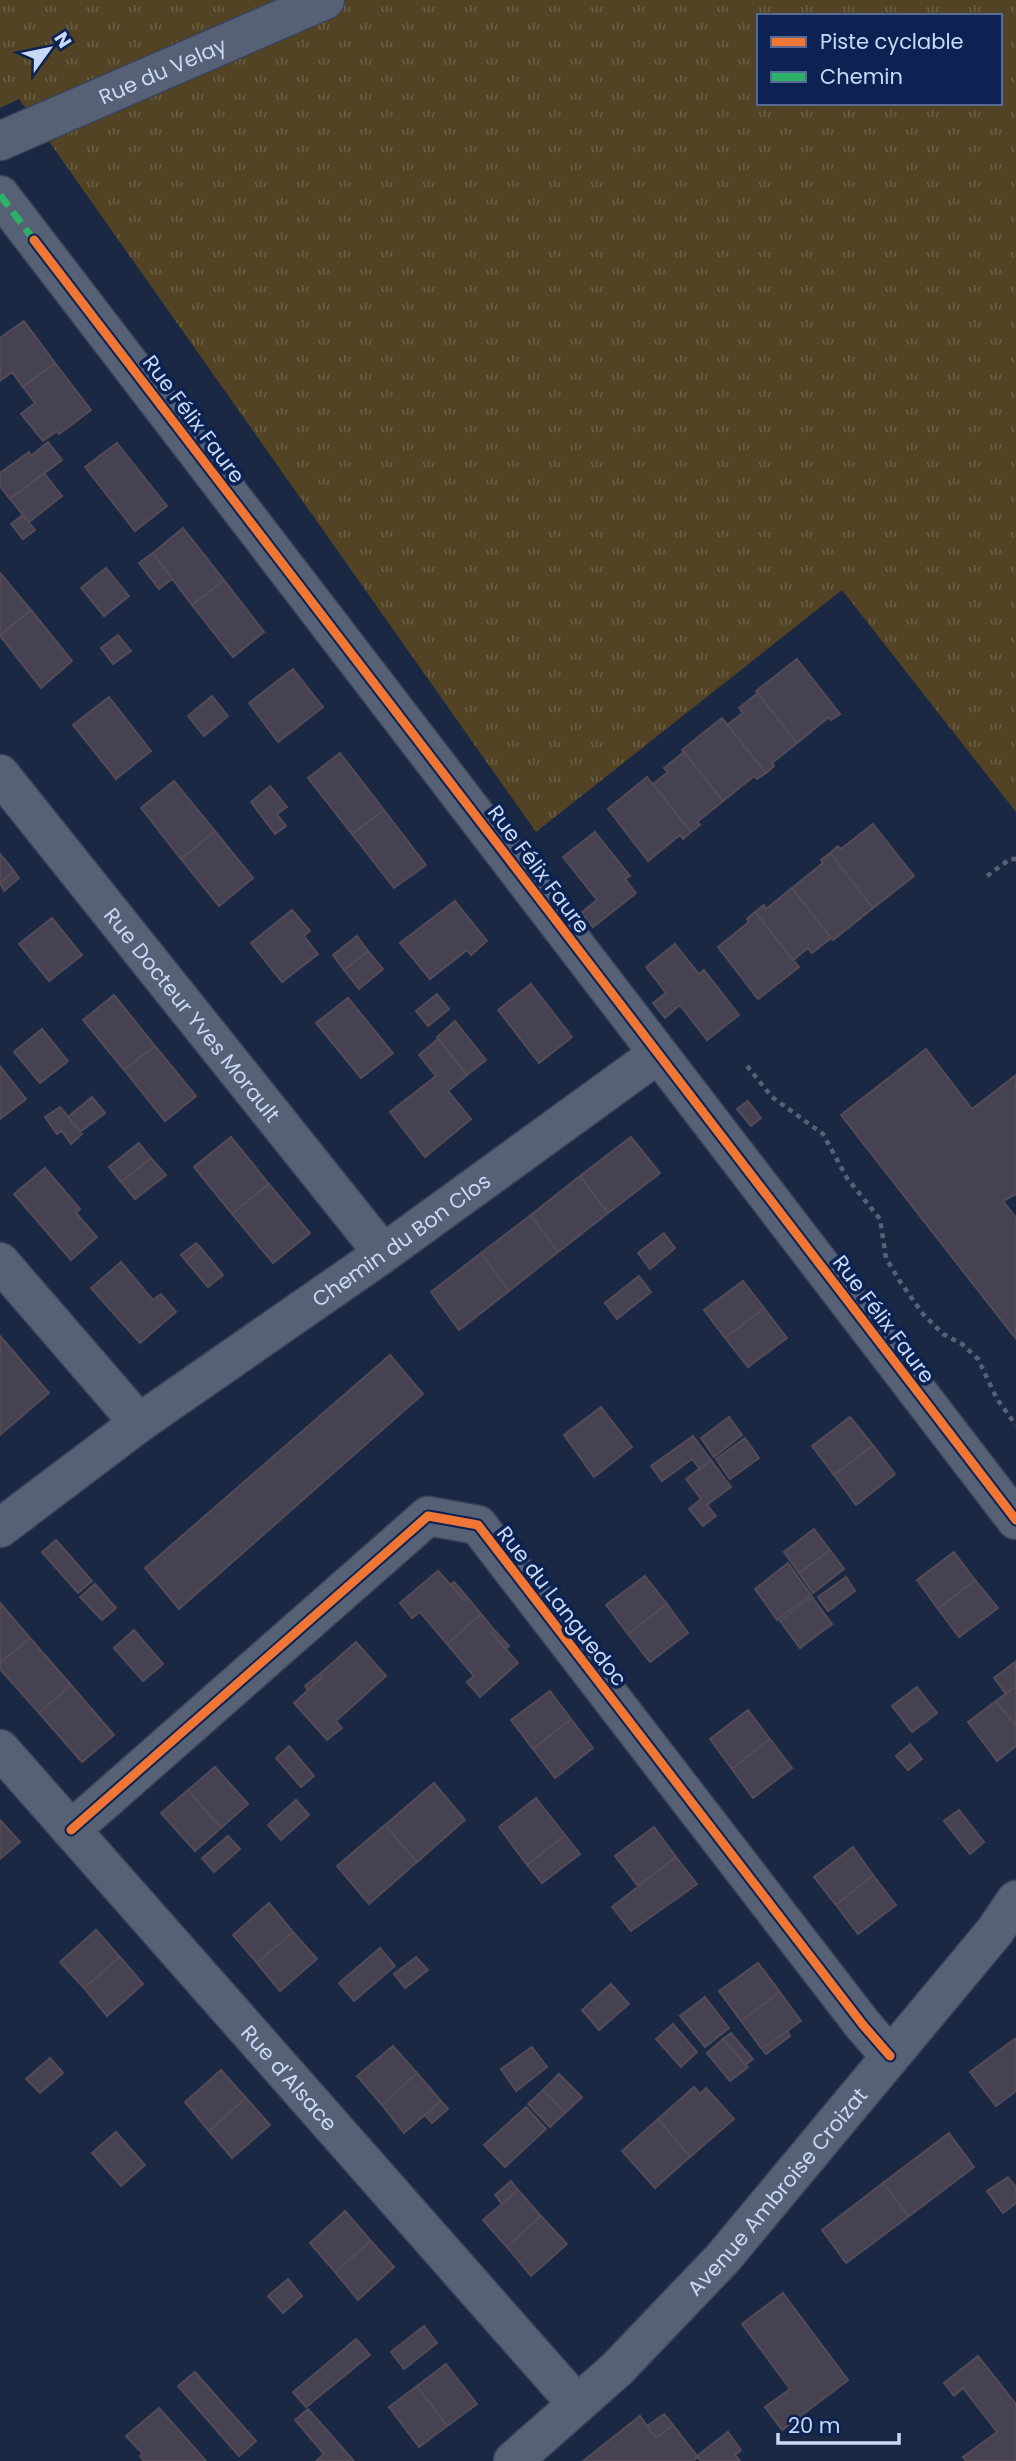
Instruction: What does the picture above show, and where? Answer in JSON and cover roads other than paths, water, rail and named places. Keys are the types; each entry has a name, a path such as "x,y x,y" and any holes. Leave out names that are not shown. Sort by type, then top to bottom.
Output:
{"street":[{"name":"Rue du Velay","path":"0,141 325,0"},
{"name":"Rue Félix Faure","path":"0,195 1016,1520"},
{"name":"Rue Docteur Yves Morault","path":"0,774 362,1227 381,1255"},
{"name":"Chemin du Bon Clos","path":"0,1528 139,1423 381,1255 658,1054"},
{"path":"0,1262 139,1423"},
{"name":"Rue du Languedoc","path":"71,1830 428,1516 478,1525 863,2025 890,2056"},
{"name":"Rue d'Alsace","path":"0,1749 578,2404"},
{"name":"Avenue Ambroise Croizat","path":"513,2461 617,2369 723,2258 995,1931 1016,1900"}]}
